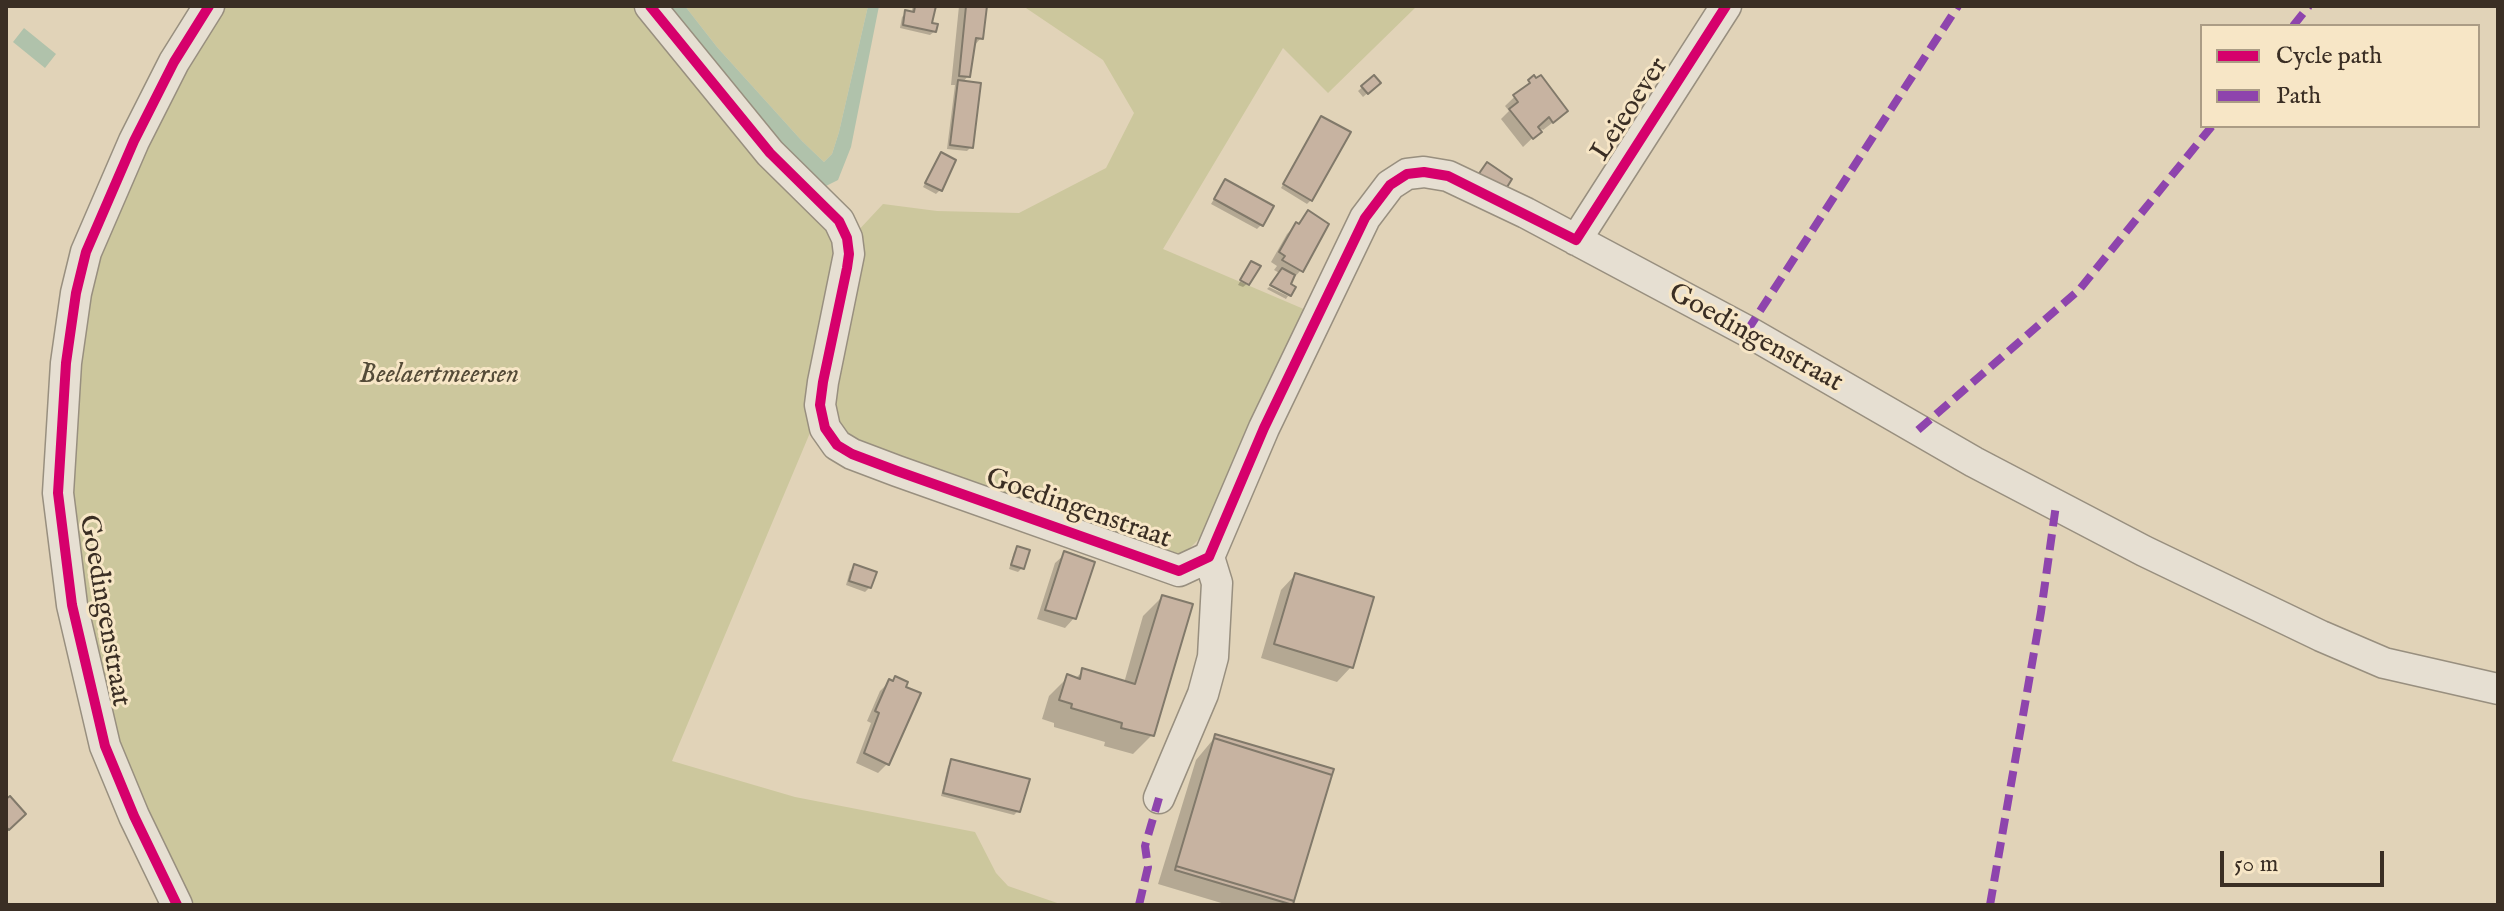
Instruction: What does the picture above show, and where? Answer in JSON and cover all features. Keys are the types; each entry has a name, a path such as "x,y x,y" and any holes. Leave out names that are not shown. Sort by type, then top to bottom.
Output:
{"street":[{"name":"Goedingenstraat","path":"177,905 134,816 105,746 72,605 58,493 66,363 76,293 86,252 141,128 174,62 209,6"},
{"name":"Goedingenstraat","path":"650,6 770,153 839,221 847,238 849,254 823,382 820,405 825,428 837,445 852,454 897,471 1179,571 1209,557 1264,428 1365,218 1390,185 1407,174 1424,172 1448,176 1526,213 1747,331 1974,462 2144,551 2384,663 2498,689"},
{"name":"Leieoever","path":"1576,240 1726,6"},
{"path":"1159,798 1203,694 1213,657 1217,583 1209,557"}],"green space":[{"name":"Beelaertmeersen","path":"213,6 636,6 672,57 736,134 819,220 834,242 836,255 812,428 672,761 795,797 975,832 996,873 1008,886 1063,905 188,905 144,815 96,683 65,493 70,364 110,213"},
{"path":"685,6 868,6 839,132 832,154 824,162 717,47"},
{"path":"1023,6 1417,6 1328,93 1283,48 1163,249 1306,310 1207,531 1182,556 1159,552 844,436 832,409 855,234 883,204 937,211 1019,213 1106,168 1134,113 1103,60"}],"shaded area":[{"path":"668,6 685,6 717,47 824,162 832,154 839,132 868,6 879,6 851,147 838,180 824,187 787,154 732,81"},
{"path":"24,28 56,54 45,68 13,42"}],"building":[{"path":"915,6 936,6 932,23 938,24 936,32 903,25 905,10 914,12"},
{"path":"966,6 987,6 983,39 976,38 970,77 959,76"},
{"path":"1374,75 1381,83 1368,94 1361,86"},
{"path":"1534,75 1536,78 1541,75 1568,111 1553,123 1549,117 1538,127 1542,132 1533,139 1509,109 1518,102 1513,95 1530,83 1528,80"},
{"path":"958,80 981,83 973,148 950,145"},
{"path":"1321,116 1351,132 1312,201 1283,184"},
{"path":"941,152 956,160 942,191 925,183"},
{"path":"1487,162 1512,179 1504,192 1478,175"},
{"path":"1225,179 1274,206 1263,226 1214,199"},
{"path":"1308,210 1329,224 1303,272 1282,260 1285,256 1279,252 1296,222 1299,224"},
{"path":"1251,261 1261,266 1249,285 1240,280"},
{"path":"1282,268 1295,275 1291,284 1296,287 1291,296 1270,285"},
{"path":"1017,546 1030,550 1024,569 1011,565"},
{"path":"1064,551 1095,562 1076,619 1045,610"},
{"path":"854,564 877,572 871,588 849,581"},
{"path":"1295,573 1374,597 1353,668 1274,644"},
{"path":"1162,595 1193,604 1154,736 1121,728 1122,723 1071,708 1072,704 1059,700 1067,674 1080,679 1082,668 1135,684"},
{"path":"895,676 908,682 906,687 921,693 889,765 864,753 879,713 875,711 889,679 893,681"},
{"path":"1215,734 1334,769 1332,775 1214,738"},
{"path":"1214,738 1332,775 1294,901 1176,866"},
{"path":"951,759 1030,779 1020,812 943,793"},
{"path":"10,796 26,814 9,830 6,827 6,799"},
{"path":"1176,866 1294,901 1293,905 1175,870"}],"marked path":[{"path":"1747,331 1958,6"},
{"path":"2295,24 2309,6"},
{"path":"1918,430 2079,290 2210,128"},
{"path":"1990,905 2041,612 2056,505"},
{"path":"1139,905 1148,867 1145,846 1159,798"}],"cycle path":[{"path":"177,905 134,816 105,746 72,605 58,493 66,363 76,293 86,252 134,141 174,62 209,6"},
{"path":"650,6 770,153 839,221 847,238 847,268 820,405 825,428 837,445 897,471 1179,571 1209,557 1264,428 1365,218 1390,185 1407,174 1424,172 1448,176 1576,240 1726,6"}]}
